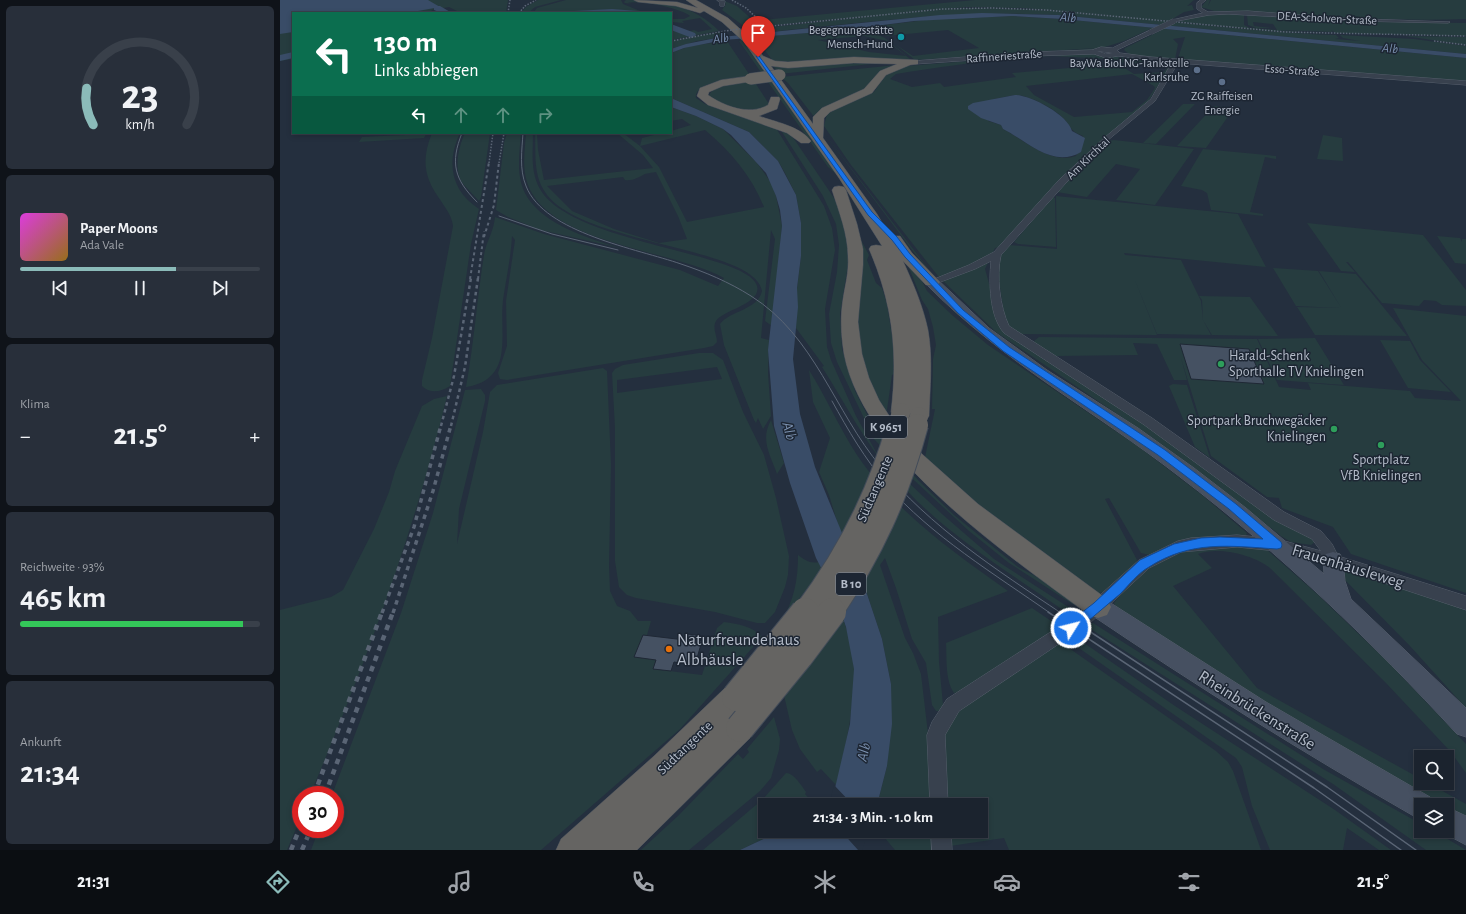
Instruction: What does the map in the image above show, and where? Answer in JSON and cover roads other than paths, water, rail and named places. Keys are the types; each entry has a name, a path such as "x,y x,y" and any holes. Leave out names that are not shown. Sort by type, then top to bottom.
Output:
{"highway":[{"path":"638,0 701,8 721,2"},
{"name":"Südtangente","path":"614,850 654,813 740,728 812,640 863,565 885,521 901,482 912,449 910,414 905,380 904,347 895,296 886,272 869,236 839,190 811,140 786,114 751,64 739,37 716,14 679,0"},
{"name":"Südtangente","path":"572,850 665,767 736,697 791,632 841,561 865,518 882,478 894,444 910,414 922,356 915,312 901,270 870,214 751,64 739,37 690,0"},
{"path":"716,14 721,2"},
{"path":"859,60 916,62 887,70 868,91 826,110 819,117 811,140 791,131 705,100 702,96 704,90 720,83 751,64 788,66 859,60"},
{"path":"751,64 780,75 916,62"},
{"path":"726,108 747,113 762,112 773,107 771,93"},
{"name":"K 9651","path":"839,190 852,234 856,256 849,314 854,356 866,391 886,428 907,453 932,478 1014,545 1098,607"},
{"path":"870,214 895,238 907,256 932,282"}],"main road":[{"path":"932,282 961,312 1006,349 1161,453 1232,507 1277,545 1342,604 1406,664 1466,725"},
{"path":"1332,560 1335,581 1342,604"},
{"name":"Rheinbrückenstraße","path":"1098,607 1247,705 1340,761 1414,802"},
{"path":"1454,824 1466,831"}],"street":[{"path":"1204,0 1199,3 1199,9 1206,13"},
{"name":"DEA-Scholven-Straße","path":"1094,52 1095,50 1101,49 1112,50 1174,21 1196,14 1206,13 1448,22"},
{"path":"1112,50 1118,54"},
{"name":"Esso-Straße","path":"1094,52 1106,56 1118,54 1176,61 1466,82"},
{"name":"Raffineriestraße","path":"916,62 1032,54 1094,52"},
{"name":"Am Kirchtal","path":"932,282 972,267 997,254 1106,139 1153,100 1176,61"},
{"path":"997,254 995,269 1001,319 1004,328 1010,334 1064,366 1193,451 1279,516 1292,524 1311,530 1323,539 1332,560"},
{"name":"Frauenhäusleweg","path":"939,798 936,736 938,728 953,705 986,682 1067,631 1098,607 1144,564 1178,548 1201,542 1220,541 1277,545 1332,560 1466,603"},
{"path":"941,838 942,850"}],"water":[{"path":"280,0 428,0 440,7 412,12 292,12 292,32 280,34"},
{"name":"Alb","path":"982,13 1058,15 1466,54 1466,58 1062,19 1012,16 914,21 844,30 724,40 684,48 672,53 672,49 686,44 721,37 940,15"},
{"path":"1015,95 1030,98 1039,102 1064,119 1072,131 1085,138 1081,152 1071,156 1060,157 1050,155 1040,151 1003,129 1001,125 981,118 968,109 968,106 973,103"},
{"name":"Alb","path":"672,98 749,132 778,161 796,195 801,223 801,256 797,288 798,307 793,359 800,414 815,467 867,594 882,639 891,684 892,724 887,766 879,798 833,798 850,724 854,669 846,627 836,597 816,558 790,483 774,426 768,350 782,226 780,210 776,196 766,173 731,135 723,129 696,116 672,107"},
{"path":"766,838 864,838 860,850 740,850"}],"waterway":[{"path":"437,8 446,12"},
{"path":"593,12 625,12"},
{"path":"672,27 692,35"},
{"path":"280,58 292,55"}],"tram line":[{"path":"462,134 456,153 456,170 463,186 477,202"},
{"path":"523,134 522,173 526,186 536,202 552,216 594,237 681,264 726,282 751,296 773,313 792,332 808,353 865,445 900,489 965,546 1061,613"},
{"path":"499,216 552,234 618,250"},
{"path":"832,401 871,465 904,503 923,521 964,554 1050,613"},
{"path":"1048,612 1314,788 1401,850"},
{"path":"1060,612 1327,787 1416,850"}],"railway":[{"path":"508,12 510,0"},
{"path":"520,12 525,6 536,0"},
{"path":"732,0 746,8 760,21"},
{"path":"672,41 731,30 942,9 992,8 1046,10 1285,32 1466,36"},
{"path":"1434,41 1466,45"},
{"path":"489,163 493,134"},
{"path":"499,163 504,134"},
{"path":"470,279 489,162"},
{"path":"484,237 494,205 499,162"},
{"path":"478,279 484,231"},
{"path":"441,426 454,376 471,278"},
{"path":"451,426 465,367 478,278"},
{"path":"382,613 414,527 441,425"},
{"path":"393,613 433,491 451,425"},
{"path":"317,786 382,612"},
{"path":"328,786 393,612"},
{"path":"291,850 296,838"},
{"path":"302,850 307,838"}],"place":[{"name":"Begegnungsstätte Mensch-Hund","path":"901,37"},
{"name":"BayWa BioLNG-Tankstelle Karlsruhe","path":"1197,70"},
{"name":"ZG Raiffeisen Energie","path":"1222,82"},
{"name":"Harald-Schenk Sporthalle TV Knielingen","path":"1221,364"},
{"name":"Sportpark Bruchwegäcker Knielingen","path":"1334,429"},
{"name":"Sportplatz VfB Knielingen","path":"1381,445"},
{"name":"Naturfreundehaus Albhäusle","path":"669,649"}]}
